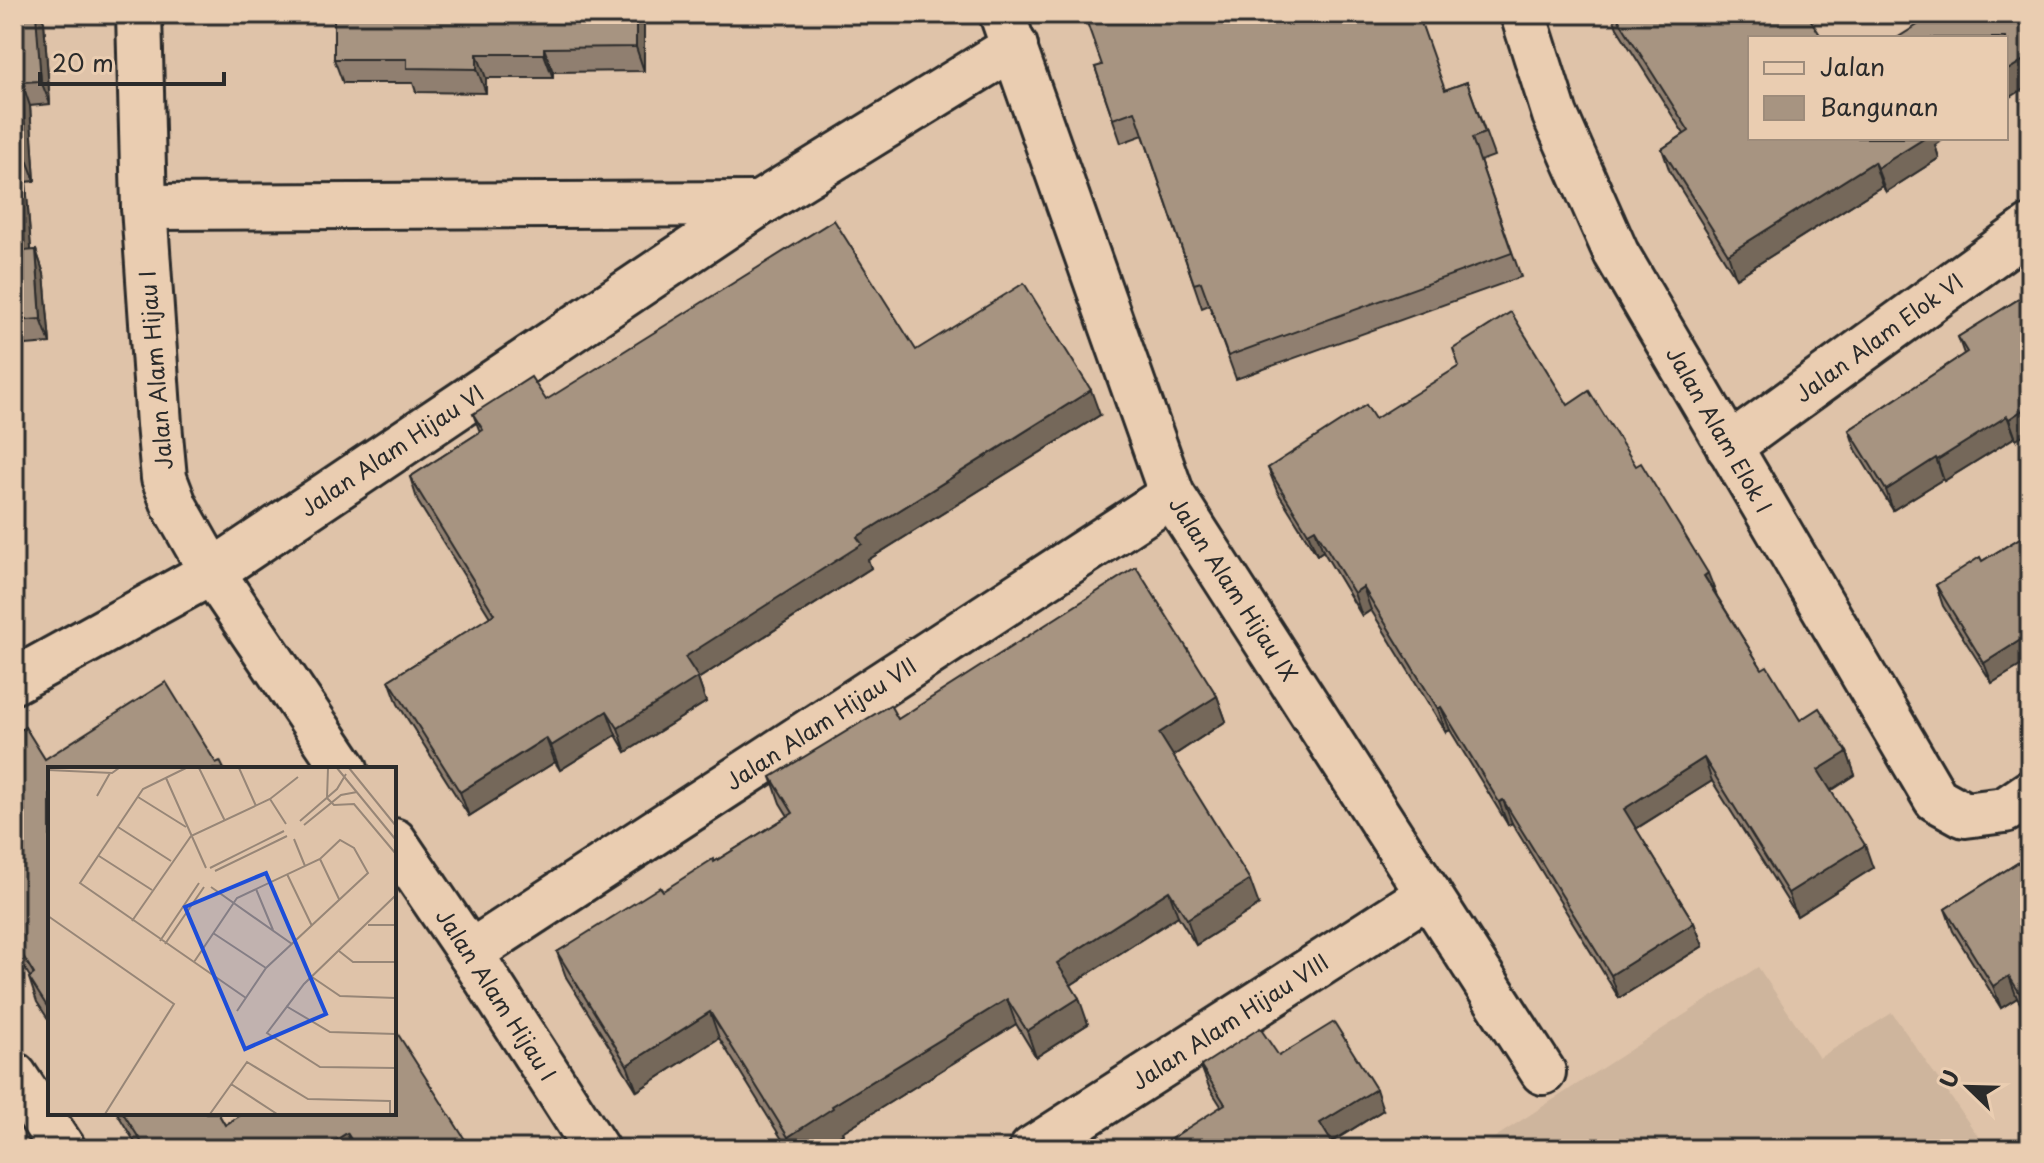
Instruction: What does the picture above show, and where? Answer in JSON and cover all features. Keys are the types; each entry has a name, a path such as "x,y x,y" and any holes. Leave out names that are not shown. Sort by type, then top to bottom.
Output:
{"street":[{"name":"Jalan Alam Hijau I","path":"139,14 144,207 164,478 175,507 212,572 344,767"},
{"name":"Jalan Alam Elok I","path":"1523,14 1555,115 1616,253 1936,799 1965,815 2005,810 2030,793"},
{"name":"Jalan Alam Hijau VI","path":"14,681 212,572 759,204 1008,30"},
{"name":"Jalan Alam Hijau IX","path":"1008,30 1172,495 1543,1072"},
{"path":"144,207 759,204"},
{"name":"Jalan Alam Elok VI","path":"1729,447 2030,228"},
{"name":"Jalan Alam Hijau VII","path":"470,953 1172,495"},
{"name":"Jalan Alam Hijau I","path":"396,844 596,1149"},
{"name":"Jalan Alam Hijau VIII","path":"1032,1149 1429,894"},
{"path":"14,1075 63,1149"}],"shaded area":[{"path":"1758,967 1819,1058 1892,1013 1987,1149 1477,1149"}],"building":[{"path":"14,14 36,14 41,81 22,82 26,157 17,158 24,251 36,250 41,319 14,321"},
{"path":"334,14 636,14 636,47 544,48 544,54 477,54 477,69 407,68 407,59 334,59"},
{"path":"1084,14 1413,14 1415,19 1419,17 1445,90 1467,82 1485,133 1472,138 1512,253 1228,356 1201,282 1194,284 1135,111 1113,119 1095,67 1102,65"},
{"path":"1615,14 1807,14 1821,36 1748,36 1748,140 1922,140 1877,168 1874,162 1728,254 1662,149 1689,131"},
{"path":"1935,14 2030,14 2030,56 2008,70 2008,36 1900,36"},
{"path":"834,220 916,350 1024,283 1091,390 857,537 862,544 685,657 698,677 618,728 607,711 551,746 546,738 460,792 389,680 494,614 410,477 483,430 473,414 531,377 546,400"},
{"path":"2030,292 2030,405 1886,490 1849,430 1967,352 1958,337"},
{"path":"1511,312 1568,405 1589,391 1636,466 1641,463 1708,573 1704,576 1762,669 1767,666 1800,720 1819,708 1847,752 1818,770 1865,845 1788,893 1704,758 1624,809 1694,923 1611,975 1503,800 1499,802 1363,587 1354,593 1315,529 1308,533 1268,468 1366,405 1375,419 1459,366 1453,349"},
{"path":"2030,532 2030,634 1984,663 1936,585 1980,557 1982,561"},
{"path":"1136,567 1217,696 1159,733 1250,880 1187,919 1169,891 1057,963 1079,998 1027,1031 1007,999 832,1106 788,1137 710,1012 627,1065 557,952 660,887 663,891 793,813 771,777 890,705 898,719"},
{"path":"166,682 216,763 220,761 223,767 48,767 48,1008 29,978 34,974 14,941 14,735 25,727 45,759"},
{"path":"2030,855 2030,1009 2009,976 1993,986 1945,909"},
{"path":"1334,1022 1376,1089 1320,1123 1336,1149 1155,1149 1225,1104 1201,1066 1260,1028 1279,1056"},
{"path":"396,1031 471,1149 357,1149 347,1133 322,1149 146,1149 124,1115 219,1115 225,1125 241,1115 396,1115"}]}
